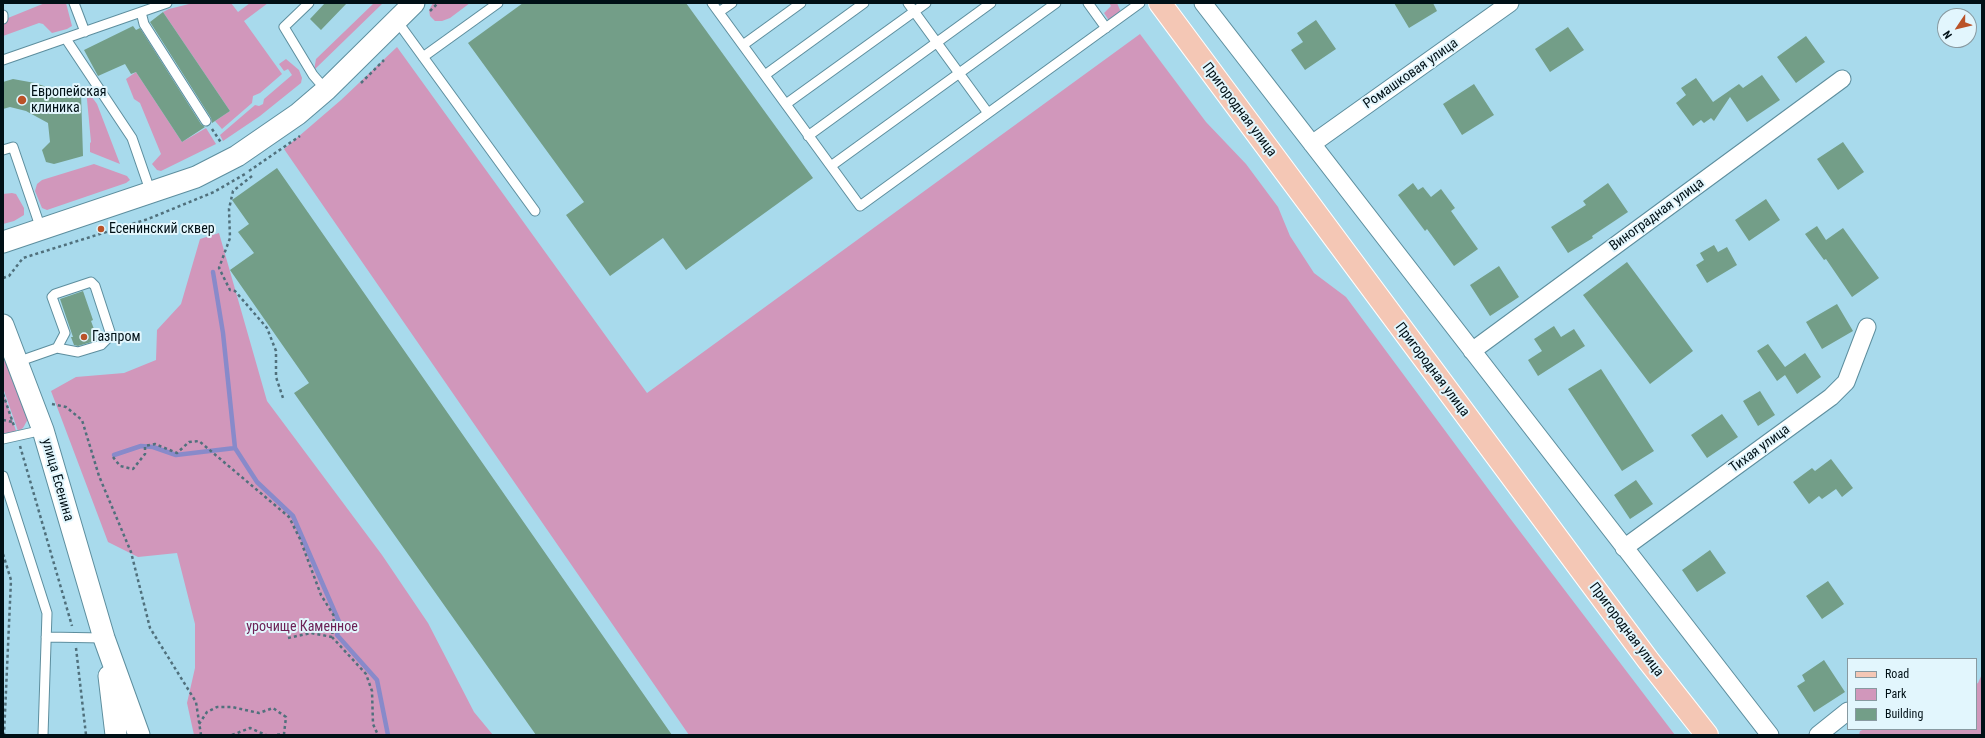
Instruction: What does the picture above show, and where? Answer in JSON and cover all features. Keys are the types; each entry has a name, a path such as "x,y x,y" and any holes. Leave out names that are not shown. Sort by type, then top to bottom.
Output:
{"main road":[{"name":"Пригородная улица","path":"1160,3 1648,660 1707,735"}],"street":[{"path":"3,242 196,177 237,156 298,114 326,90 414,3"},
{"path":"1203,3 1765,731"},
{"name":"Ромашковая улица","path":"1312,144 1510,3"},
{"name":"Виноградная улица","path":"1472,351 1842,79"},
{"name":"улица Есенина","path":"3,325 43,430 104,638 139,735"},
{"name":"Тихая улица","path":"1624,548 1831,397 1846,382 1868,327"},
{"name":"улица Есенина","path":"104,638 116,735"},
{"path":"1818,735 1847,712"}],"lane":[{"path":"74,3 85,32"},
{"path":"3,60 167,3"},
{"path":"309,3 284,27 313,74 326,90"},
{"path":"423,57 498,3"},
{"path":"712,3 860,206 1140,3"},
{"path":"719,12 732,3"},
{"path":"743,45 801,3"},
{"path":"765,75 864,3"},
{"path":"908,3 988,113"},
{"path":"786,104 926,3"},
{"path":"808,136 991,3"},
{"path":"831,166 1056,3"},
{"path":"1088,3 1106,28"},
{"path":"141,12 144,24 206,121"},
{"path":"397,21 535,211"},
{"path":"66,38 132,138 151,193"},
{"path":"3,150 13,147 41,229"},
{"path":"17,362 57,348 78,352 101,345 111,335 94,286 91,282 55,294 52,297 65,333 57,348"},
{"path":"3,439 43,430"},
{"path":"3,476 47,613 43,735"},
{"path":"46,637 104,638"}],"path":[{"path":"215,134 222,144"},
{"path":"252,176 232,191 229,209 230,238 219,268 230,290 235,291 267,328 276,351 276,376 283,398"},
{"path":"3,278 9,276"},
{"path":"3,394 18,436 75,638 86,735"},
{"path":"34,406 53,404 66,407 82,420 99,476 131,552 150,628 196,702 201,735"},
{"path":"3,420 13,422"},
{"path":"113,456 120,466 133,469 145,454 145,446 155,444 177,453 189,442 199,441 234,469 289,517 300,539 321,595 334,616 332,636"},
{"path":"3,554 11,580 4,735"},
{"path":"288,638 311,633 332,636 366,674 372,691 373,724 378,735"},
{"path":"199,724 207,712 217,707 232,707 259,713 273,708 286,717 284,734 276,735"},
{"path":"232,735 250,728 266,735"}],"green space":[{"path":"45,3 66,3 72,26 52,33 43,24 39,23 3,36 3,20"},
{"path":"193,3 231,3 238,12 250,3 268,3 244,21 282,74 260,93 253,96 252,103 222,129 215,121 230,111 163,12"},
{"path":"374,3 383,3 314,70 316,59"},
{"path":"433,3 470,3 450,18 442,21 435,21 430,16 429,10"},
{"path":"1109,3 1117,3 1120,10 1118,16 1110,22 1104,13 1111,6"},
{"path":"1140,34 1206,122 1246,164 1278,207 1290,236 1314,273 1346,297 1509,517 1675,735 689,735 284,149 341,100 397,47 647,393"},
{"path":"286,59 299,70 302,78 301,83 260,116 223,141 220,135 255,105 259,106 263,104 264,99 292,75 288,69 284,71 279,64"},
{"path":"136,72 182,142 206,128 216,144 161,171 157,170 152,164 161,154 140,103 134,99 126,79"},
{"path":"86,89 97,104 120,164 90,152 91,142"},
{"path":"94,164 127,176 130,180 126,183 47,210 42,208 35,191 37,184 42,180"},
{"path":"3,194 16,194 24,208 24,215 14,221 3,224"},
{"name":"урочище Каменное","path":"219,233 267,401 382,555 428,623 474,712 493,735 194,735 187,703 195,668 195,624 177,553 138,557 108,542 51,391 76,377 124,373 156,360 157,330 181,304 200,239"},
{"path":"3,342 28,419 23,428 18,431 3,388"},
{"path":"3,391 19,440 3,443"},
{"path":"1982,674 1982,735 1859,735 1860,731 1862,730 1977,730 1978,683"}],"building":[{"path":"325,3 347,3 321,30 310,19"},
{"path":"523,3 686,3 813,178 686,270 663,238 610,276 566,215 584,202 468,43"},
{"path":"1394,3 1433,3 1437,11 1409,28"},
{"path":"163,12 230,111 212,123 211,118 150,22"},
{"path":"1316,20 1336,49 1305,70 1291,50 1303,42 1297,33"},
{"path":"133,26 136,30 140,28 201,124 205,127 182,142 136,72 131,74 125,64 98,76 84,50"},
{"path":"1568,27 1584,50 1550,72 1535,49"},
{"path":"1806,36 1825,62 1796,83 1777,57"},
{"path":"1762,75 1780,100 1747,122 1730,97 1714,121 1711,118 1704,123 1701,120 1693,126 1676,103 1686,95 1681,88 1696,78 1713,102 1739,84 1743,88"},
{"path":"13,79 35,83 53,89 59,94 81,93 83,156 54,164 46,162 42,150 50,142 48,123 26,111 10,107 3,109 3,82"},
{"path":"1474,84 1494,115 1462,135 1443,104"},
{"path":"1843,142 1864,172 1838,190 1817,159"},
{"path":"277,168 672,735 536,735 294,393 309,383 230,270 254,253 238,232 249,224 232,200"},
{"path":"1413,183 1418,190 1423,187 1431,197 1441,189 1455,208 1451,211 1478,249 1454,266 1427,229 1425,231 1398,195"},
{"path":"1608,183 1628,212 1592,236 1593,238 1568,253 1551,227 1586,205 1583,201"},
{"path":"1766,199 1780,220 1749,241 1735,220"},
{"path":"1817,226 1826,240 1843,228 1879,278 1852,297 1826,259 1824,260 1805,234"},
{"path":"1714,245 1718,252 1727,247 1737,265 1707,283 1696,265 1704,260 1700,253"},
{"path":"1627,262 1693,351 1650,384 1583,295"},
{"path":"1499,266 1519,297 1490,316 1470,285"},
{"path":"83,291 98,340 78,346 74,345 71,337 73,337 60,299"},
{"path":"1837,304 1853,331 1822,349 1806,322"},
{"path":"1554,326 1561,337 1574,329 1585,346 1538,376 1528,360 1542,351 1534,339"},
{"path":"1768,344 1785,367 1805,353 1821,377 1797,394 1785,375 1777,381 1757,351"},
{"path":"1601,369 1654,451 1622,471 1568,389"},
{"path":"1760,391 1775,415 1758,426 1743,401"},
{"path":"1722,414 1738,437 1707,458 1691,435"},
{"path":"1831,459 1853,488 1842,497 1836,489 1822,499 1819,496 1809,504 1793,482 1812,468 1815,471"},
{"path":"1636,480 1653,504 1630,519 1614,495"},
{"path":"1710,550 1726,573 1697,592 1682,570"},
{"path":"1828,581 1844,604 1822,619 1806,596"},
{"path":"1824,660 1845,692 1814,712 1797,686 1805,681 1802,675"}],"waterway":[{"path":"213,272 223,333 235,448 257,482 293,516 340,624 337,635 377,680 388,735"},
{"path":"114,455 141,446 153,447 176,455 235,448"}],"place":[{"name":"Европейская клиника","path":"22,100"},
{"name":"Есенинский сквер","path":"101,229"},
{"name":"Газпром","path":"84,337"}]}
